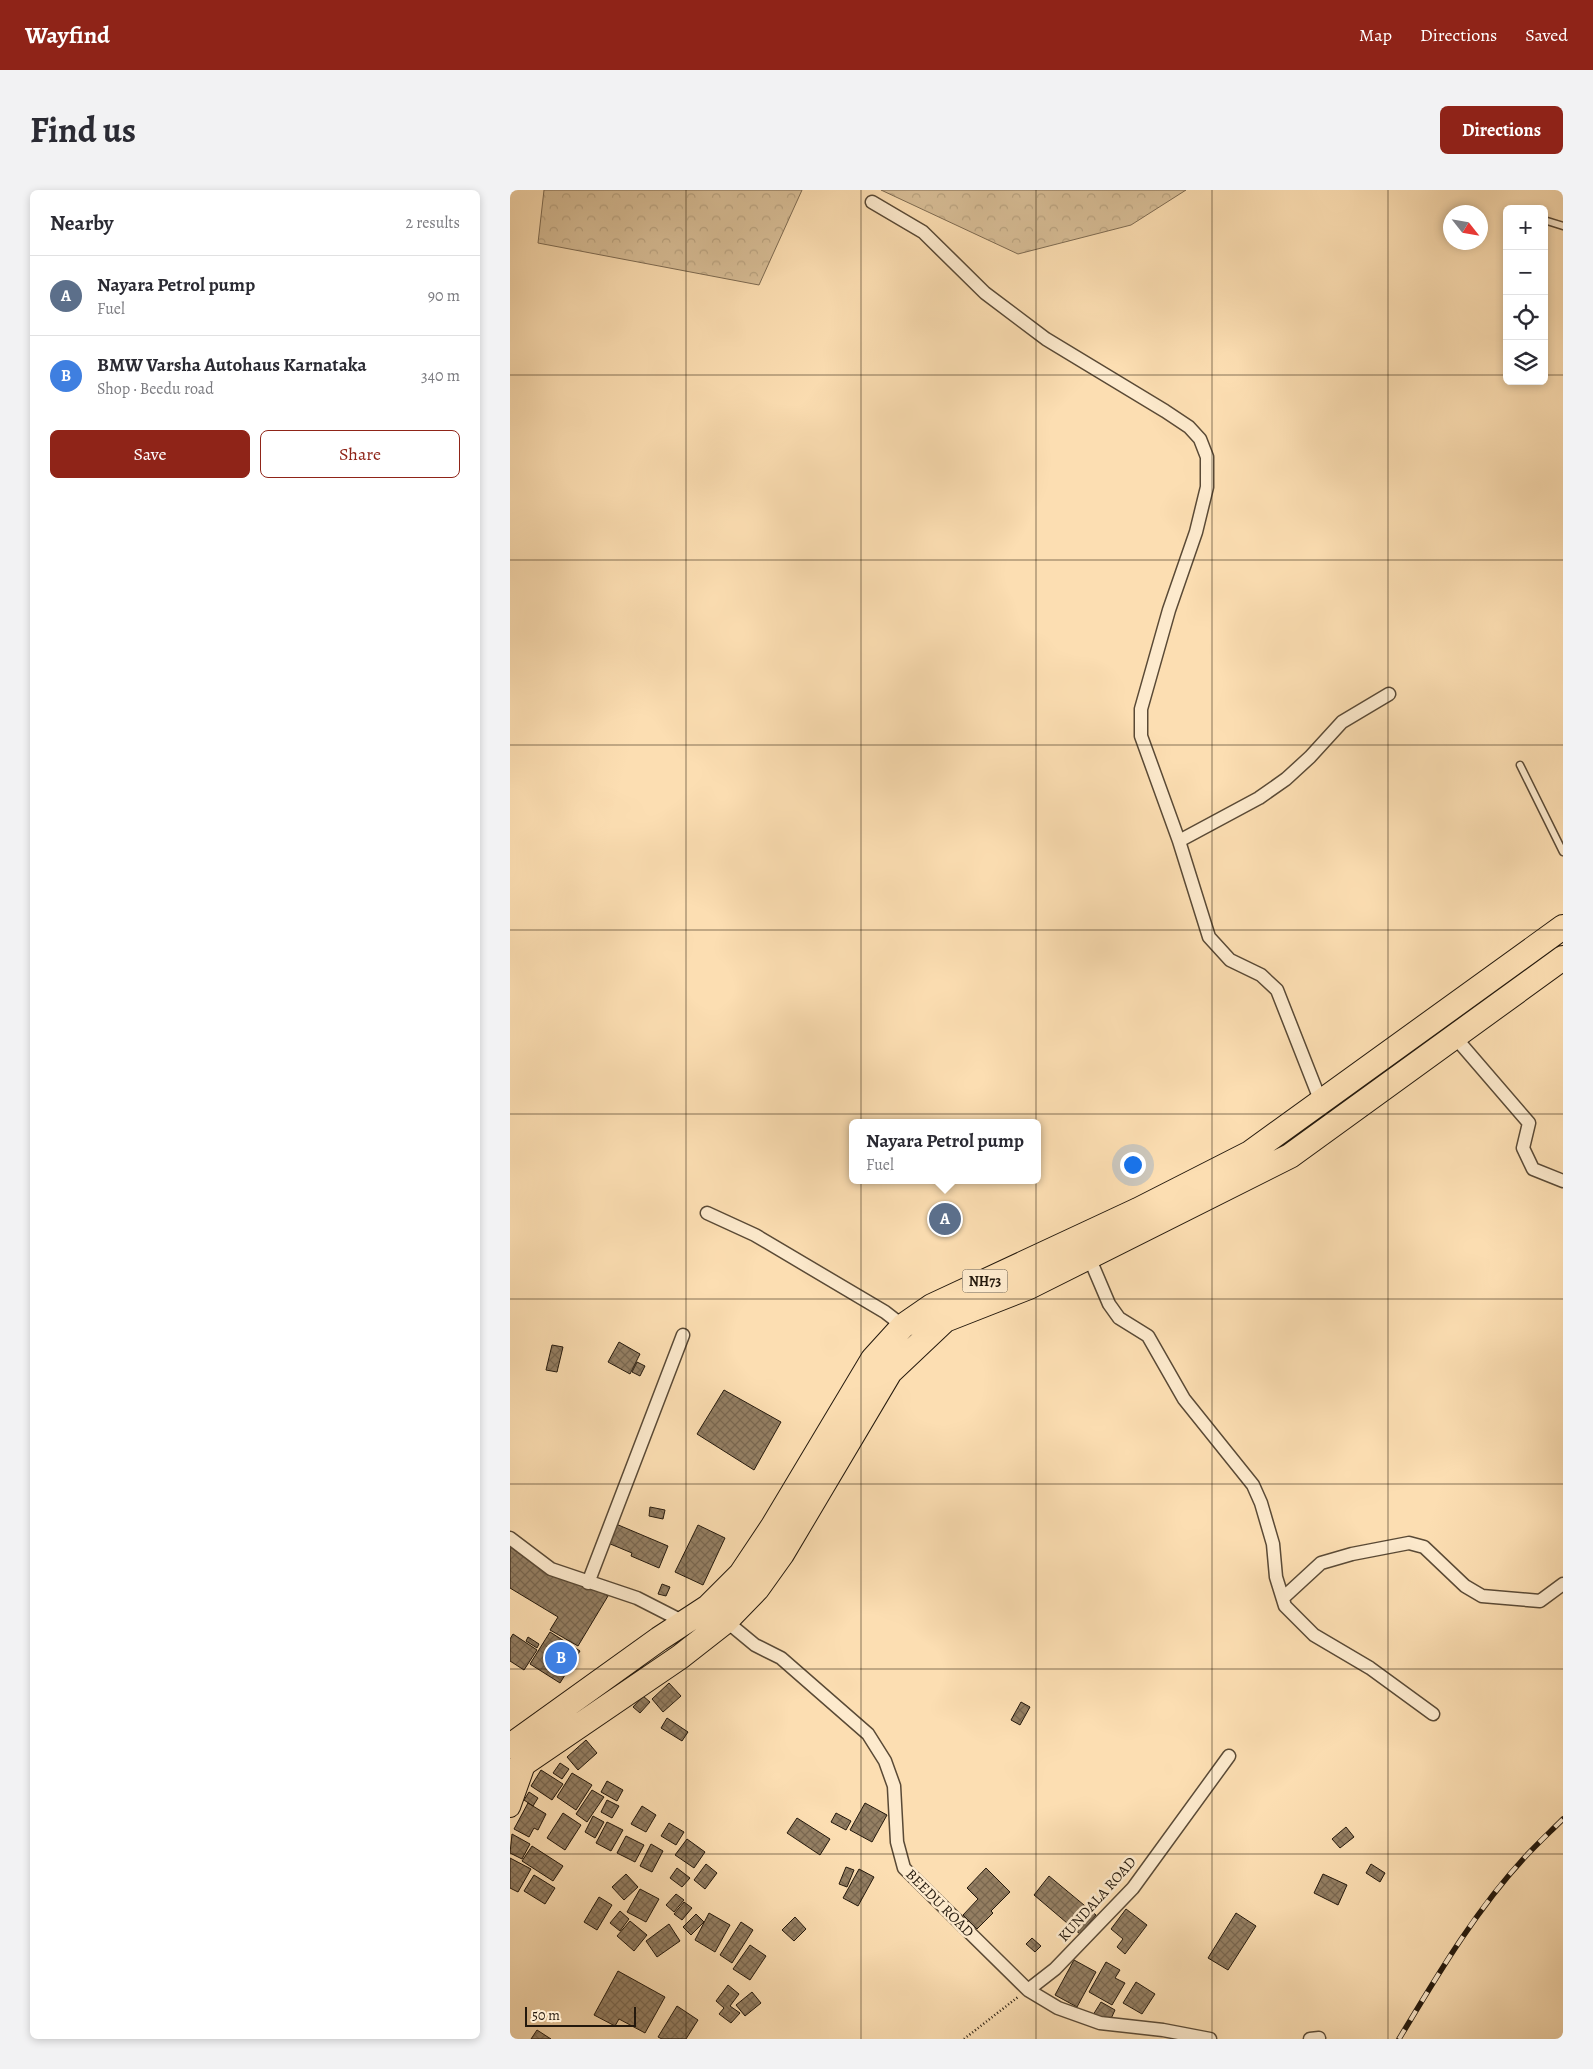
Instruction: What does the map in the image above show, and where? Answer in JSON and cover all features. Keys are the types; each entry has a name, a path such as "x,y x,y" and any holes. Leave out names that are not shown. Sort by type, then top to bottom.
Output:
{"highway":[{"name":"NH73","path":"515,1756 659,1639 708,1607 742,1574 873,1359 903,1326 932,1306 1138,1210 1250,1153 1563,927"},
{"name":"NH73","path":"515,1756 680,1657 726,1621 757,1589 782,1554 890,1372 945,1320 1029,1287 1290,1156 1563,958"}],"main road":[{"path":"510,1807 515,1756"}],"street":[{"path":"872,202 923,232 985,293 1039,334 1165,411 1189,427 1200,439 1207,457 1207,487 1196,532 1169,610 1141,709 1141,736 1179,841 1209,937 1230,960 1261,975 1277,990 1321,1102"},
{"path":"1179,841 1259,798 1279,784 1310,757 1342,722 1389,694"},
{"path":"1454,1036 1529,1123 1523,1148 1533,1169 1563,1181"},
{"path":"706,1213 755,1235 885,1312 903,1326"},
{"path":"1089,1257 1108,1304 1119,1318 1148,1336 1184,1399 1253,1485 1261,1503 1273,1544 1276,1577 1285,1606 1314,1635 1370,1668 1433,1714"},
{"path":"588,1583 683,1334"},
{"path":"510,1538 551,1569 637,1598 686,1623"},
{"path":"1283,1598 1320,1563 1375,1548 1409,1543 1424,1547 1465,1586 1482,1596 1540,1601 1563,1584"},
{"name":"BEEDU ROAD","path":"726,1621 756,1645 781,1658 868,1734 885,1761 894,1786 897,1842 904,1868 1028,1990 1058,2008 1100,2023 1163,2030 1210,2039"},
{"name":"KUNDALA ROAD","path":"1028,1990 1055,1969 1133,1888 1229,1756"}],"lane":[{"path":"1548,221 1563,226"},
{"path":"1520,765 1563,852"}],"path":[{"path":"964,2039 1028,1990"}],"green space":[{"path":"544,190 802,190 759,285 538,243"},
{"path":"881,190 1186,190 1131,225 1018,254"}],"building":[{"path":"619,1342 640,1354 630,1374 608,1362"},
{"path":"552,1345 563,1347 557,1372 546,1370"},
{"path":"637,1362 645,1366 640,1376 632,1372"},
{"path":"724,1390 781,1422 754,1470 697,1434"},
{"path":"650,1507 665,1510 663,1519 649,1516"},
{"path":"616,1524 668,1546 659,1568 631,1556 632,1553 608,1543"},
{"path":"698,1525 725,1538 703,1585 675,1572"},
{"path":"510,1537 608,1596 578,1646 550,1630 558,1617 510,1588"},
{"path":"662,1584 670,1587 666,1596 658,1594"},
{"path":"550,1632 580,1651 560,1683 530,1664"},
{"path":"513,1634 537,1650 524,1670 510,1661 510,1639"},
{"path":"528,1637 539,1644 537,1648 526,1641"},
{"path":"669,1683 681,1696 663,1712 652,1699"},
{"path":"643,1696 650,1702 640,1713 633,1707"},
{"path":"1021,1702 1030,1707 1020,1725 1011,1720"},
{"path":"667,1718 688,1732 682,1741 661,1728"},
{"path":"586,1740 597,1753 578,1770 567,1757"},
{"path":"560,1763 569,1769 562,1779 553,1773"},
{"path":"541,1770 563,1784 552,1800 531,1786"},
{"path":"572,1773 592,1785 576,1810 557,1797"},
{"path":"607,1781 623,1790 617,1801 601,1792"},
{"path":"592,1790 604,1797 587,1822 576,1814"},
{"path":"529,1792 538,1798 533,1806 524,1800"},
{"path":"607,1800 619,1806 612,1818 601,1812"},
{"path":"528,1803 546,1814 538,1830 534,1828 529,1837 514,1829"},
{"path":"865,1803 887,1815 872,1842 850,1830"},
{"path":"642,1806 656,1815 646,1832 631,1824"},
{"path":"563,1813 581,1825 565,1850 547,1838"},
{"path":"836,1813 851,1821 846,1830 831,1822"},
{"path":"593,1816 604,1822 595,1838 585,1832"},
{"path":"797,1818 830,1839 820,1855 787,1833"},
{"path":"607,1822 623,1830 611,1851 596,1843"},
{"path":"669,1823 684,1832 676,1845 661,1836"},
{"path":"1346,1827 1354,1837 1340,1848 1332,1839"},
{"path":"512,1834 530,1844 522,1859 510,1853"},
{"path":"626,1836 644,1845 635,1862 617,1853"},
{"path":"687,1839 705,1852 694,1868 675,1855"},
{"path":"651,1844 663,1851 652,1872 640,1866"},
{"path":"532,1846 563,1866 553,1881 522,1861"},
{"path":"510,1858 531,1869 518,1892 510,1888"},
{"path":"706,1864 717,1873 705,1889 694,1880"},
{"path":"1371,1864 1385,1873 1380,1882 1366,1873"},
{"path":"846,1867 854,1870 847,1887 839,1884"},
{"path":"677,1868 690,1878 682,1887 670,1878"},
{"path":"986,1868 1010,1892 991,1911 993,1913 977,1929 963,1915 978,1899 967,1888"},
{"path":"859,1869 874,1877 858,1906 843,1898"},
{"path":"626,1874 638,1887 624,1900 612,1887"},
{"path":"1323,1874 1347,1885 1338,1905 1314,1893"},
{"path":"534,1875 555,1888 545,1904 524,1891"},
{"path":"1049,1876 1096,1915 1080,1934 1034,1895"},
{"path":"640,1889 659,1899 646,1922 627,1912"},
{"path":"676,1894 684,1900 674,1912 666,1905"},
{"path":"599,1897 612,1905 597,1930 584,1922"},
{"path":"684,1902 692,1908 682,1920 674,1914"},
{"path":"1126,1909 1147,1925 1125,1954 1117,1947 1123,1939 1111,1929"},
{"path":"620,1911 629,1919 620,1931 610,1923"},
{"path":"709,1913 730,1925 715,1952 695,1940"},
{"path":"1236,1913 1256,1926 1228,1970 1208,1958"},
{"path":"696,1914 704,1922 691,1935 683,1927"},
{"path":"795,1917 806,1929 794,1941 782,1930"},
{"path":"630,1921 647,1935 634,1951 617,1936"},
{"path":"741,1922 753,1930 732,1963 720,1955"},
{"path":"669,1924 680,1941 657,1957 646,1941"},
{"path":"1032,1938 1041,1946 1035,1952 1026,1944"},
{"path":"750,1945 766,1956 750,1980 733,1969"},
{"path":"1074,1960 1096,1972 1077,2007 1055,1995"},
{"path":"1106,1962 1120,1970 1115,1978 1125,1983 1112,2005 1089,1992"},
{"path":"618,1971 665,1997 645,2033 619,2019 615,2026 594,2015"},
{"path":"1136,1982 1155,1994 1142,2014 1123,2003"},
{"path":"728,1985 739,1994 730,2006 740,2013 731,2023 719,2014 724,2008 716,2001"},
{"path":"752,1992 761,2003 745,2016 736,2005"},
{"path":"1101,2002 1115,2010 1109,2023 1093,2015"},
{"path":"677,2006 698,2020 686,2039 662,2039 658,2037"},
{"path":"537,2030 551,2039 531,2039"}],"railway":[{"path":"1399,2039 1458,1945 1490,1899 1525,1857 1563,1819"}],"place":[{"name":"Nayara Petrol pump","path":"945,1219"},
{"name":"BMW Varsha Autohaus Karnataka","path":"561,1658"}]}
